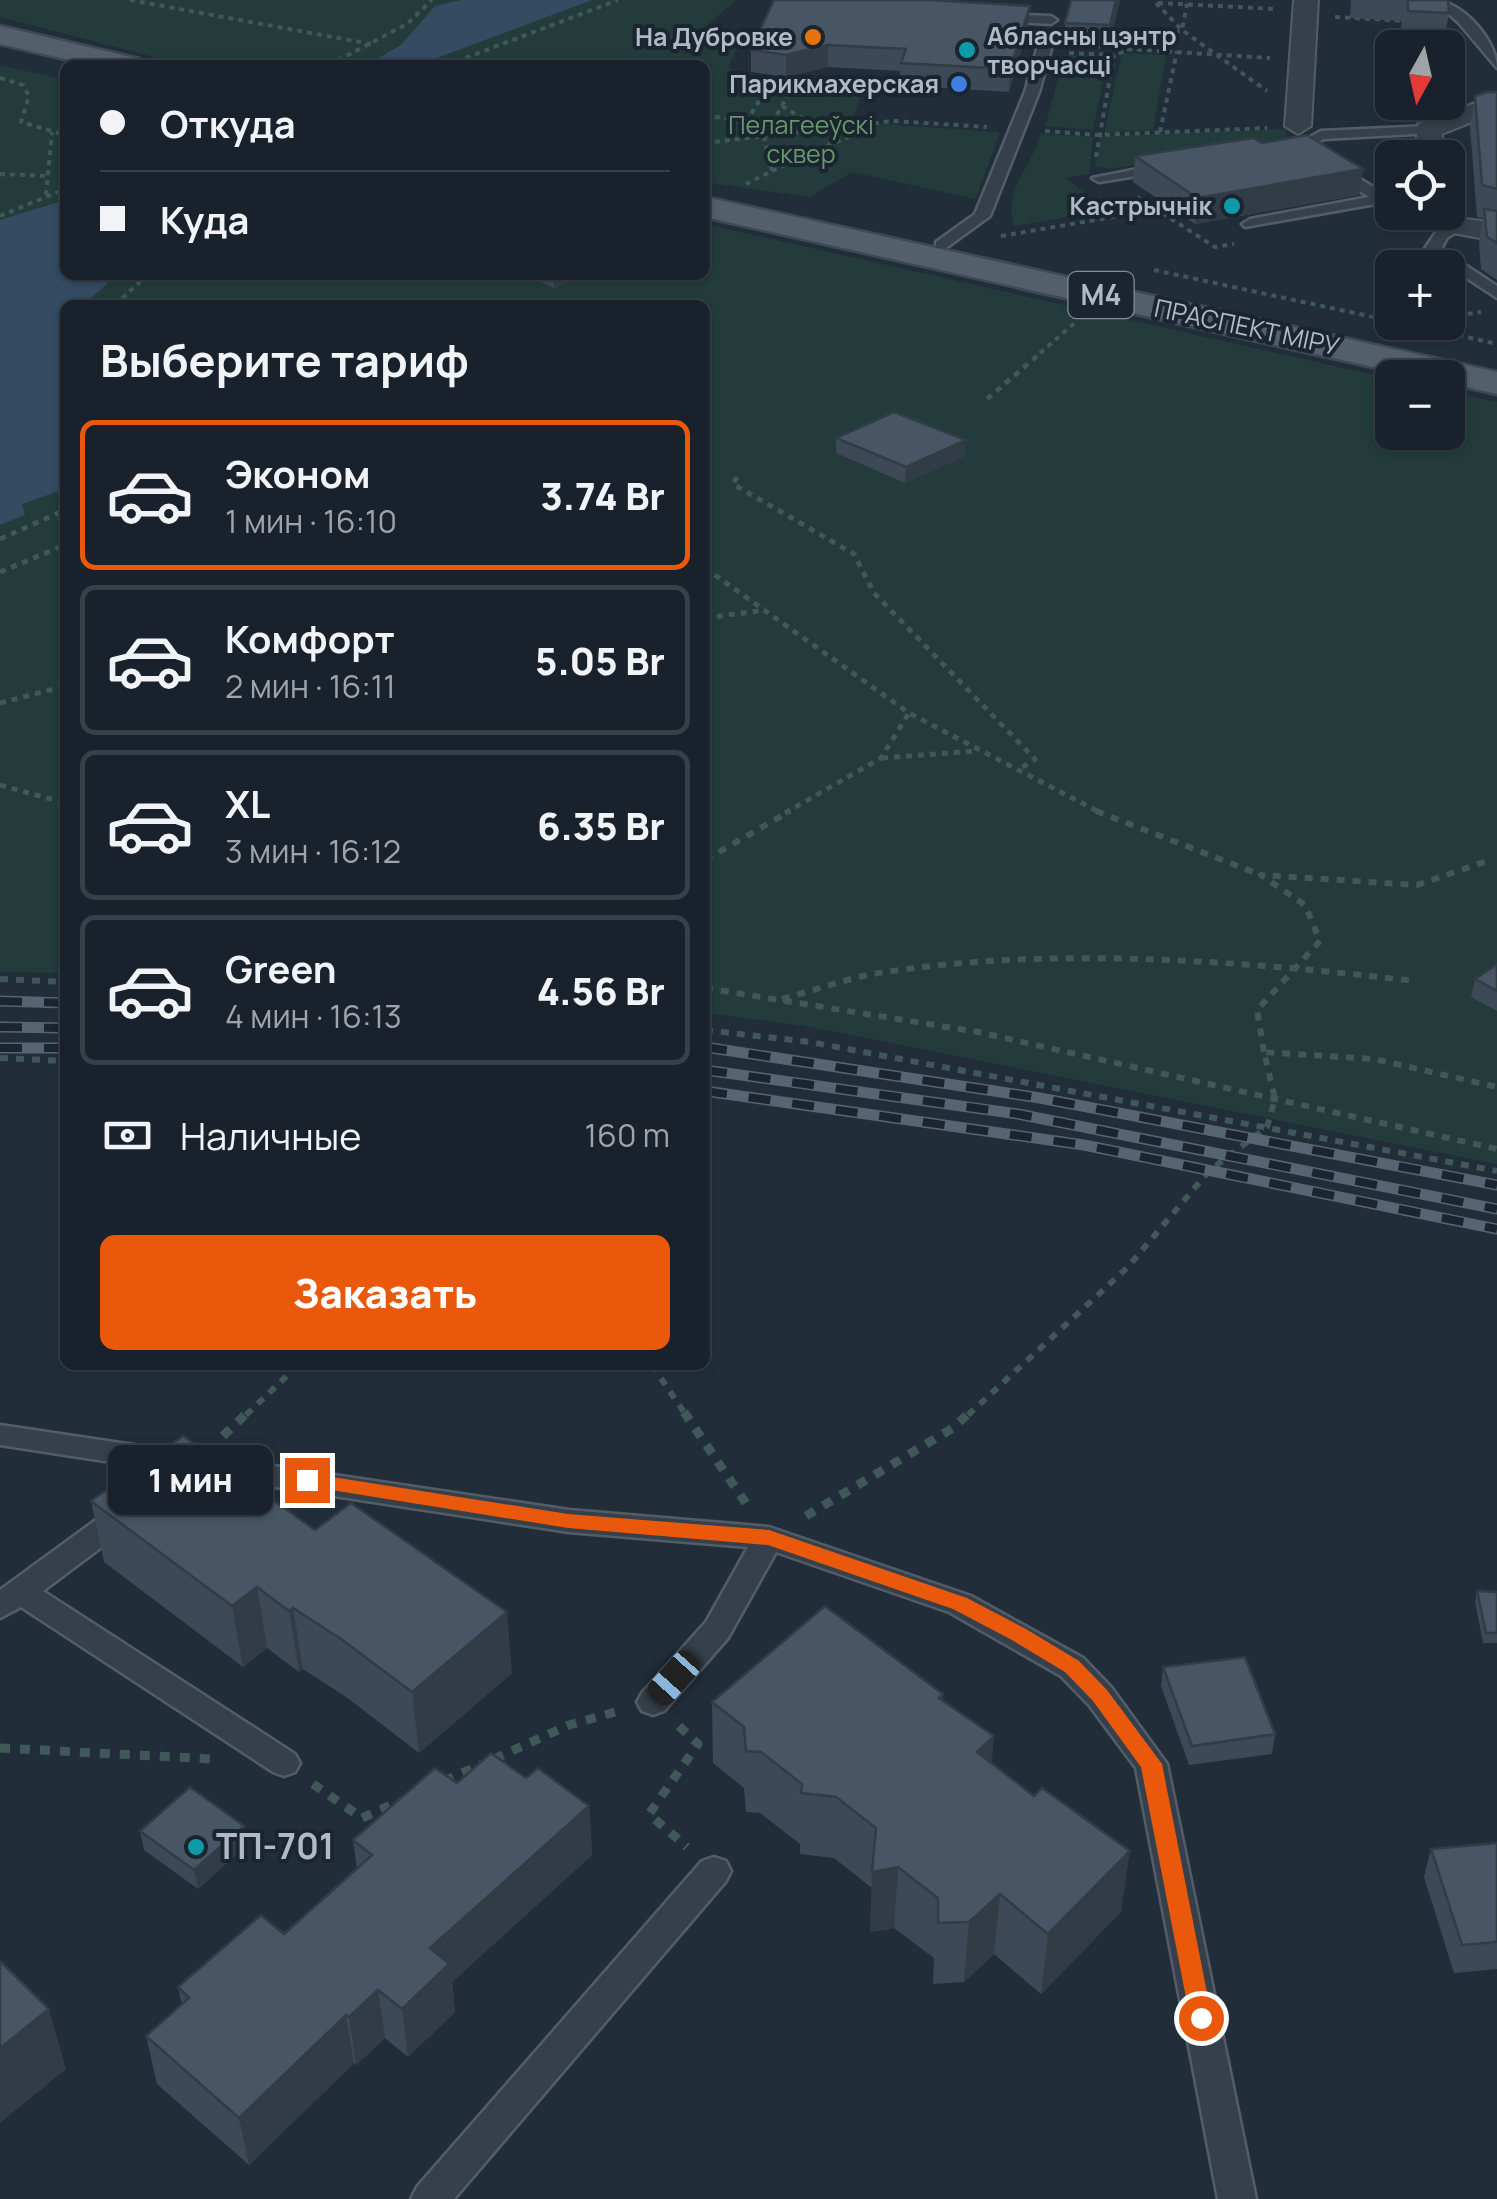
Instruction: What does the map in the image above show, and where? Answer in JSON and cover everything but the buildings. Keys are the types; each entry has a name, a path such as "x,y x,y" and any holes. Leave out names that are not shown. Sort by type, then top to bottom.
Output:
{"main road":[{"path":"0,35 107,60"},
{"path":"0,45 63,60"},
{"name":"ПРАСПЕКТ МІРУ","path":"714,197 1497,369"},
{"name":"ПРАСПЕКТ МІРУ","path":"714,197 1497,382"}],"street":[{"path":"1298,130 1304,9"},
{"path":"1435,140 1497,104"},
{"path":"1465,224 1497,232"}],"lane":[{"path":"941,245 982,216 1018,129 1056,0"},
{"path":"1440,0 1468,25 1497,64"},
{"path":"980,16 1050,20"},
{"path":"1298,130 1385,140"},
{"path":"1280,150 1298,130"},
{"path":"1250,224 1376,200 1377,195 1298,130"},
{"path":"1099,178 1184,164"},
{"path":"1443,230 1432,250 1497,293"},
{"path":"0,1435 568,1521 769,1538 960,1604 1019,1634 1072,1667 1100,1696 1151,1764 1237,2199"},
{"path":"195,1463 10,1599 284,1763"},
{"path":"653,1702 717,1630 769,1538"},
{"path":"430,2199 714,1871"}],"path":[{"path":"130,0 371,44"},
{"path":"339,60 407,24 432,0"},
{"path":"457,60 618,0"},
{"path":"1156,4 1162,0"},
{"path":"1156,4 1304,9 1468,25"},
{"path":"1156,4 1298,130"},
{"path":"1182,30 1187,4"},
{"path":"1046,43 1114,55 1182,30"},
{"path":"1127,49 1232,55"},
{"path":"1160,132 1177,52"},
{"path":"1098,135 1114,55"},
{"path":"0,78 23,86 29,96 21,122 60,134"},
{"path":"746,122 771,82"},
{"path":"772,171 766,135 795,83"},
{"path":"782,106 824,131 831,144"},
{"path":"711,120 746,122 766,135"},
{"path":"710,142 900,120"},
{"path":"893,121 1098,135 1298,130"},
{"path":"714,197 874,125"},
{"path":"46,195 52,132"},
{"path":"0,174 48,176"},
{"path":"0,216 60,191"},
{"path":"1000,236 1166,208"},
{"path":"120,300 142,280"},
{"path":"1465,315 1497,310"},
{"path":"987,399 1082,316"},
{"path":"1465,337 1497,344"},
{"path":"737,477 733,484 854,554 874,593 1035,760 1016,770"},
{"path":"0,542 60,512"},
{"path":"0,572 60,546"},
{"path":"655,1370 769,1538 953,1428 1127,1268 1209,1170 1268,1128 1276,1099 1257,1010 1320,941 1306,905 1261,875 1104,814 977,750 910,713 710,573"},
{"path":"710,617 768,610"},
{"path":"0,703 60,687"},
{"path":"881,758 910,713"},
{"path":"710,857 881,758 977,750"},
{"path":"0,785 60,802"},
{"path":"1261,875 1417,885 1490,860"},
{"path":"778,1000 880,972 1039,956 1295,967 1415,981"},
{"path":"0,980 60,982"},
{"path":"710,989 978,1032 1497,1148"},
{"path":"710,1031 810,1042 1497,1172"},
{"path":"1264,1052 1374,1059 1497,1087"},
{"path":"0,1058 60,1061"},
{"path":"195,1463 293,1370"},
{"path":"431,1787 569,1724 653,1702 698,1744 649,1814 714,1871"},
{"path":"0,1748 284,1763 362,1818 414,1795"}],"green space":[{"name":"Пелагееўскі сквер","path":"0,0 736,0 694,36 740,40 728,68 748,80 765,86 797,88 866,80 852,122 1000,132 976,199 852,172 809,197 710,183 710,60 166,60 0,17"},
{"path":"1122,53 1166,55 1153,130 1104,133"},
{"path":"1065,55 1108,57 1093,130 1045,126"},
{"path":"0,65 60,79 60,280 710,280 710,225 1375,375 1375,450 1465,450 1465,395 1497,402 1497,1164 806,1026 710,1014 710,300 60,300 60,973 0,972"},
{"path":"1287,129 1285,142 1109,169 1095,166 1101,136"},
{"path":"1040,134 1093,137 1089,174 1065,178 1108,210 1014,226 1011,213 1015,189"}],"water":[{"path":"461,0 592,0 431,60 375,60 401,45 435,6"},
{"path":"60,202 60,280 111,280 89,300 60,300 60,491 22,504 25,515 0,525 0,220"}],"railway":[{"path":"0,1001 60,1003"},
{"path":"0,1027 60,1028"},
{"path":"0,1048 60,1048"},
{"path":"710,1048 1040,1098 1497,1185"},
{"path":"710,1071 1018,1114 1497,1209"},
{"path":"710,1092 1084,1145 1497,1229"}],"place":[{"name":"На Дубровке","path":"813,37"},
{"name":"Абласны цэнтр творчасці","path":"967,50"},
{"name":"Парикмахерская","path":"959,84"},
{"name":"Кастрычнік","path":"1232,206"},
{"name":"ТП-701","path":"196,1847"}],"route":[{"path":"307,1480 568,1521 769,1538 960,1604 1019,1634 1072,1667 1100,1696 1151,1764 1201,2018"}]}
